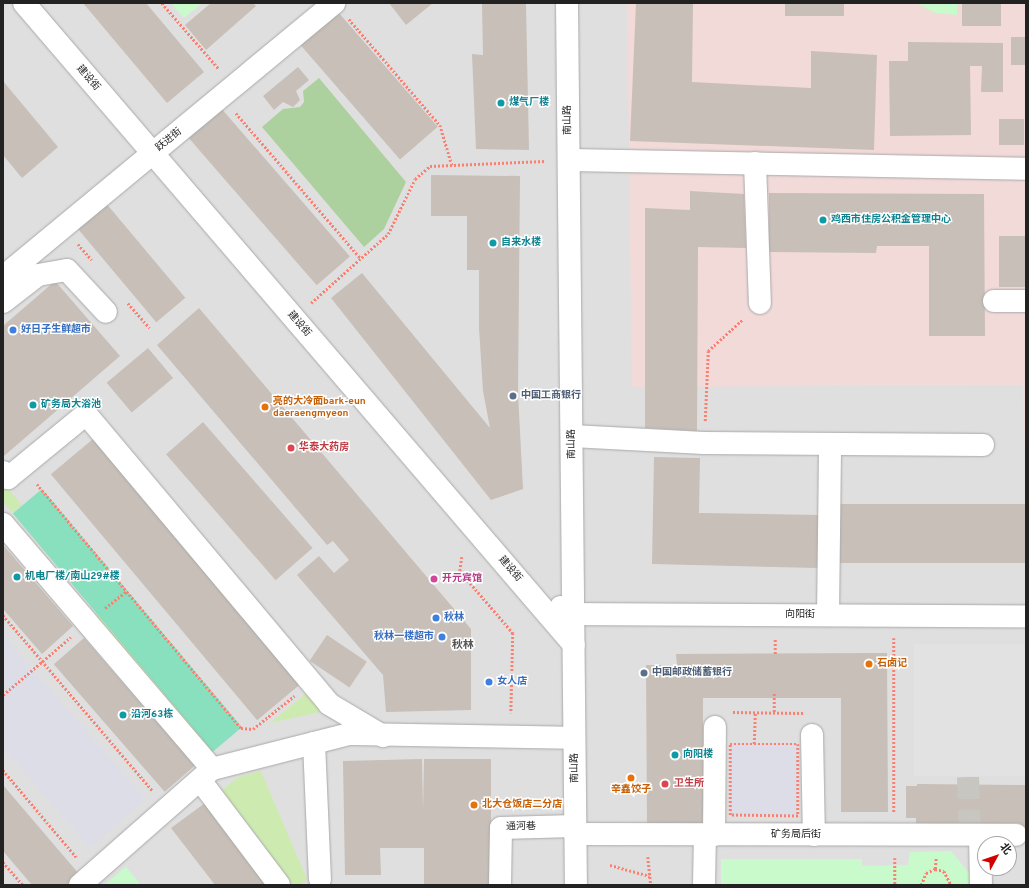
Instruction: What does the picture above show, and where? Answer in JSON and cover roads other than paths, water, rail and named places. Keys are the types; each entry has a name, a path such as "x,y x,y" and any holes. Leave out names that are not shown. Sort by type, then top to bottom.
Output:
{"street":[{"name":"建设街","path":"24,3 574,645"},
{"name":"南山路","path":"567,3 576,885"},
{"name":"跃进街","path":"3,277 222,96 340,9"},
{"path":"569,160 1026,169"},
{"path":"755,164 760,303"},
{"path":"3,302 38,275 67,270 106,312"},
{"path":"994,301 1026,301"},
{"path":"3,472 8,478 86,414 329,704 383,736"},
{"path":"572,436 704,443 983,445"},
{"path":"828,615 830,444"},
{"path":"3,524 88,623 206,775 279,885"},
{"path":"524,586 573,614"},
{"name":"向阳街","path":"573,614 1026,616"},
{"path":"704,885 709,835 715,727"},
{"path":"86,880 206,775 314,743 349,734 383,736 574,738"},
{"path":"812,734 814,835"},
{"path":"314,743 320,879"},
{"name":"通河巷","path":"500,885 501,828 575,830"},
{"name":"矿务局后街","path":"575,830 647,835 1016,835"},
{"path":"980,835 981,885"}],"tunnel":[{"path":"968,777 970,835"}],"place":[{"name":"煤气厂楼","path":"501,103"},
{"name":"鸡西市住房公积金管理中心","path":"823,220"},
{"name":"自来水楼","path":"493,243"},
{"name":"好日子生鲜超市","path":"13,330"},
{"name":"中国工商银行","path":"513,396"},
{"name":"矿务局大浴池","path":"33,405"},
{"name":"亮的大冷面bark-eun daeraengmyeon","path":"265,407"},
{"name":"华泰大药房","path":"291,448"},
{"name":"机电厂楼/南山29#楼","path":"17,577"},
{"name":"开元宾馆","path":"434,579"},
{"name":"秋林","path":"436,618"},
{"name":"秋林一楼超市","path":"442,637"},
{"name":"石卤记","path":"869,664"},
{"name":"中国邮政储蓄银行","path":"644,673"},
{"name":"女人店","path":"489,682"},
{"name":"沿河63栋","path":"123,715"},
{"name":"向阳楼","path":"675,755"},
{"name":"辛鑫饺子","path":"631,778"},
{"name":"卫生所","path":"665,784"},
{"name":"北大仓饭店二分店","path":"474,805"}],"district":[{"name":"秋林","path":"463,645"}]}
